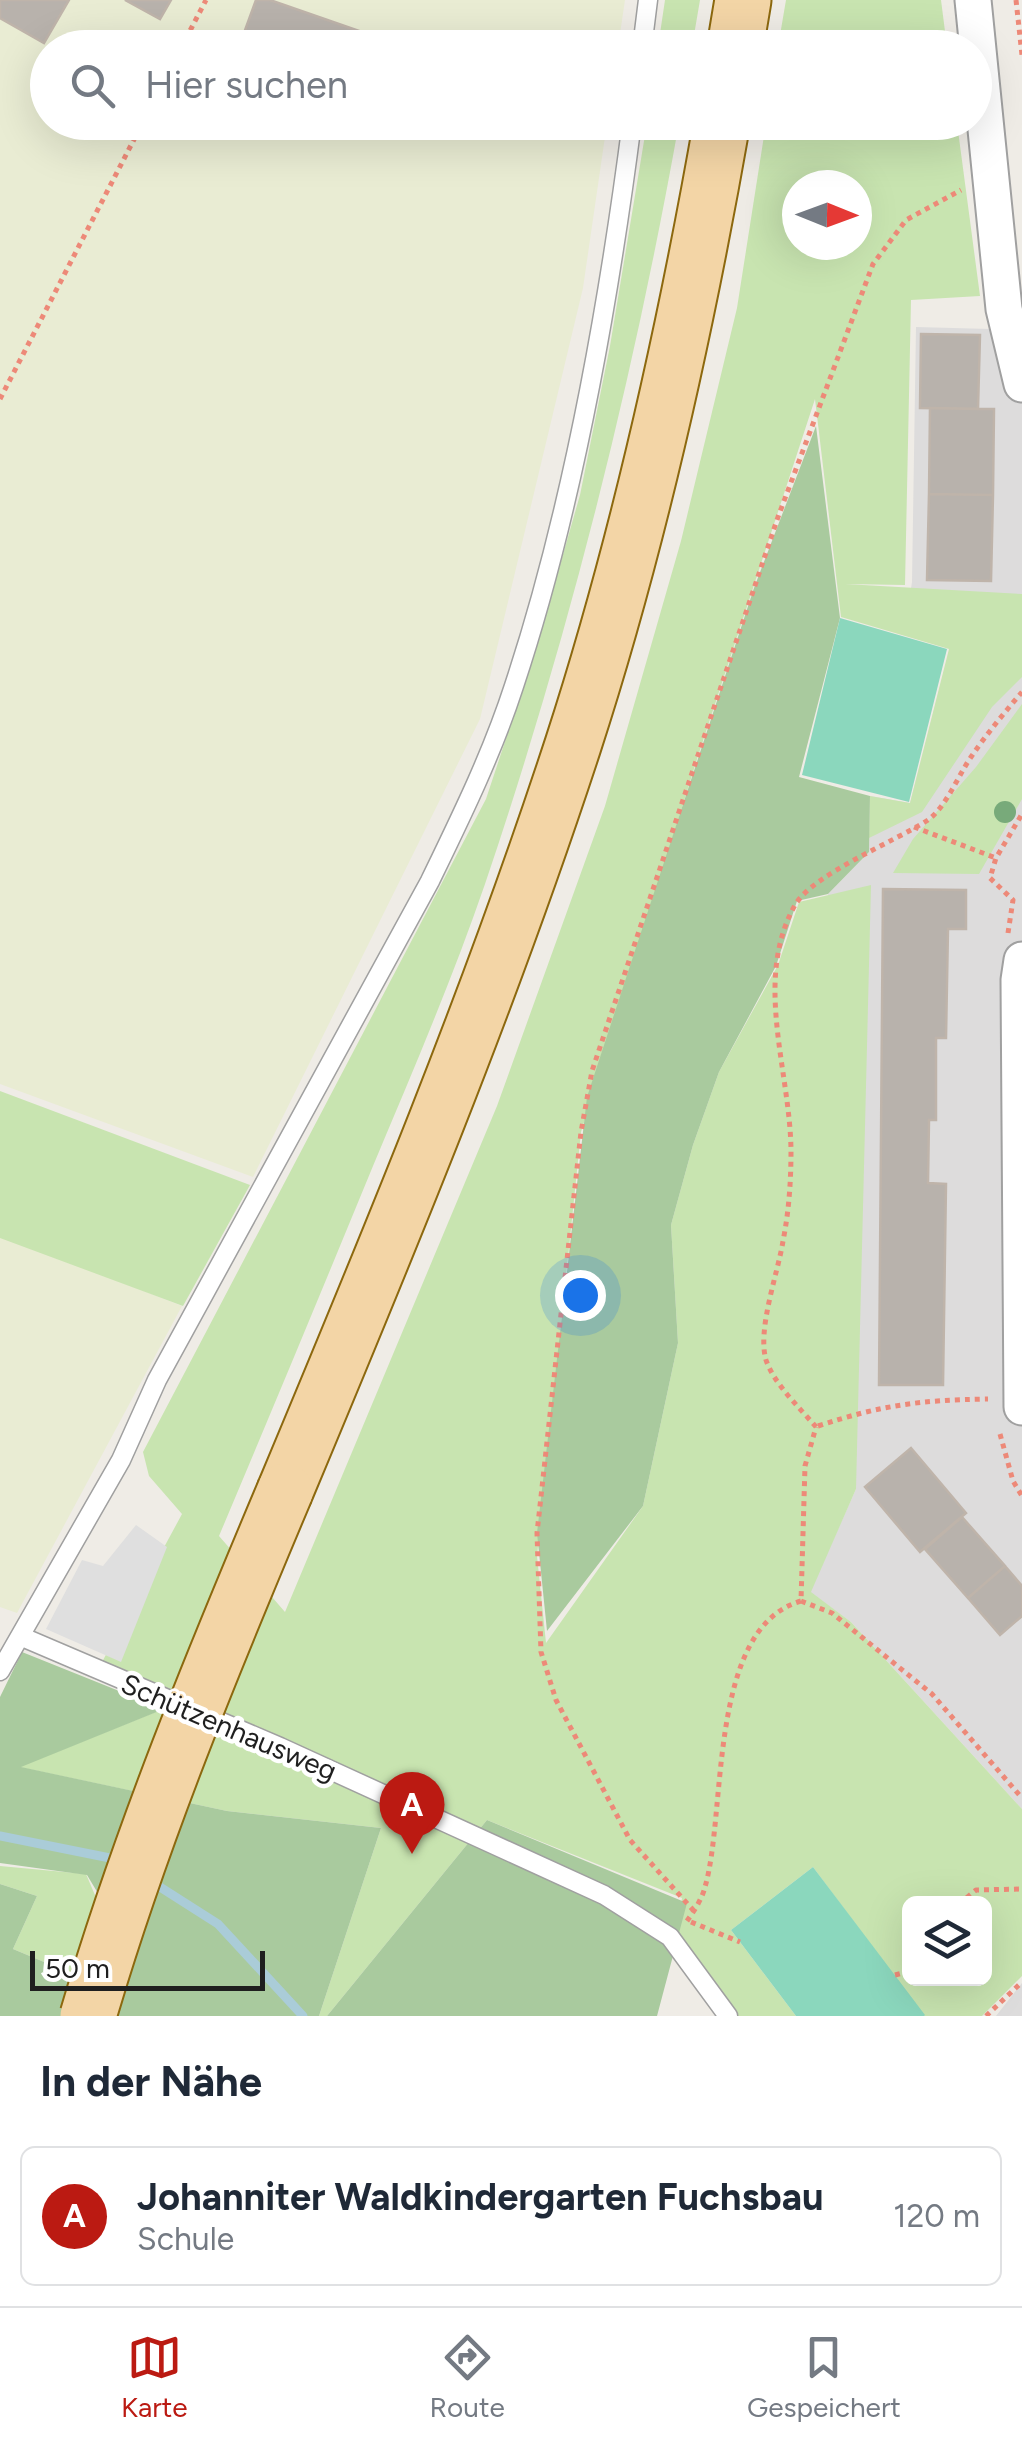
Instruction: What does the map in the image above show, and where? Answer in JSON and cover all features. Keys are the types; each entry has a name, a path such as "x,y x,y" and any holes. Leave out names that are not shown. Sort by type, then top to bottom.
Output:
{"main road":[{"path":"739,30 743,0"},
{"path":"88,2016 148,1830 214,1660 410,1192 489,989 573,744 668,400 719,140"}],"street":[{"path":"973,0 976,30"},
{"path":"986,140 1004,309 1022,384"},
{"path":"1022,960 1022,1407"}],"lane":[{"path":"644,30 648,0"},
{"path":"0,1672 121,1460 157,1380 430,881 471,797 514,687 566,492 608,292 629,140"},
{"name":"Schützenhausweg","path":"20,1636 280,1747 604,1896 670,1937 728,2016"}],"path":[{"path":"190,30 206,0"},
{"path":"1016,0 1022,54"},
{"path":"0,399 133,140"},
{"path":"694,1911 630,1840 556,1700 541,1652 536,1534 581,1132 592,1071 754,588 873,264 906,220 989,174"},
{"path":"816,1426 766,1360 766,1316 783,1242 791,1164 786,1073 774,1001 778,945 797,901 838,870 932,817 973,754 1022,692"},
{"path":"914,828 996,858"},
{"path":"816,1426 872,1408 918,1400 1021,1397"},
{"path":"801,1601 805,1466 816,1426"},
{"path":"670,1937 688,1921 705,1888 730,1697 747,1654 766,1621 788,1604 801,1601 832,1613 932,1694 1022,1798"},
{"path":"969,1896 976,1890 1022,1889"},
{"path":"688,1921 740,1942"},
{"path":"895,1975 902,1973"},
{"path":"986,2016 1022,1982"}],"shaded area":[{"path":"916,327 990,329 1022,391 1022,1809 851,1622 810,1592 856,1489 808,1388 828,894 869,852 870,796 910,803 950,648 904,633 912,582"},
{"path":"136,1525 167,1547 121,1662 46,1629 82,1560 103,1566"},
{"path":"1022,1983 1022,2016 996,2016"}],"green space":[{"path":"0,0 625,0 621,30 30,30 30,140 605,140 583,288 480,719 253,1177 0,1084"},
{"path":"665,0 700,0 695,30 661,30"},
{"path":"786,0 941,0 945,30 781,30"},
{"path":"644,140 676,140 620,412 571,602 516,791 445,991 219,1536 285,1612 497,1106 605,806 681,541 737,308 763,140 959,140 980,296 911,300 905,585 845,584 1022,594 1022,677 992,707 922,812 869,838 870,796 910,803 949,649 841,617 815,399 581,1132 537,1556 546,1643 643,1506 678,1343 671,1225 719,1072 778,965 799,902 871,885 856,1489 811,1592 851,1622 1022,1809 1022,1976 982,2016 924,2016 813,1867 731,1930 796,2016 728,2016 675,1944 682,1898 487,1820 327,2016 319,2016 381,1828 227,1811 19,1767 163,1709 95,1675 182,1514 149,1476 143,1452 486,799 538,642 580,495 610,346"},
{"path":"816,426 840,618 799,777 870,796 869,852 828,894 797,901 776,966 719,1072 671,1225 678,1343 643,1506 547,1631 537,1533 587,1097 754,588"},
{"path":"840,618 947,649 909,802 802,775"},
{"path":"1022,704 1022,799 979,874 893,873 913,839 976,767"},
{"path":"0,1091 250,1185 183,1306 0,1238"},
{"path":"0,1235 182,1306 17,1613 0,1607"},
{"path":"22,1652 164,1709 21,1767 227,1811 381,1828 319,2016 113,2016 132,1950 87,1875 0,1863 0,1697"},
{"path":"487,1820 687,1903 657,2016 327,2016"},
{"path":"0,1866 86,1874 106,1921 92,1982 13,1949 37,1896 0,1884"},
{"path":"813,1867 925,2015 796,2016 731,1930"},
{"path":"0,1884 37,1896 13,1949 92,1982 83,2016 0,2016"}],"building":[{"path":"0,0 69,0 52,30 30,30 30,35 0,18"},
{"path":"125,0 171,0 160,19"},
{"path":"256,0 270,0 356,30 245,30"},
{"path":"921,334 980,335 978,409 920,408"},
{"path":"930,408 994,409 993,495 929,494"},
{"path":"929,494 993,495 991,581 927,580"},
{"path":"883,889 966,890 966,929 948,929 946,1038 936,1038 936,1120 929,1120 928,1183 946,1184 943,1385 879,1385"},
{"path":"911,1448 966,1513 920,1552 865,1487"},
{"path":"962,1517 1005,1566 968,1598 925,1549"},
{"path":"1005,1566 1022,1586 1022,1616 1000,1635 968,1598"}],"waterway":[{"path":"0,1836 120,1860"},
{"path":"149,1880 218,1924 303,2016"}],"place":[{"name":"Johanniter Waldkindergarten Fuchsbau","path":"412,1854"}]}
